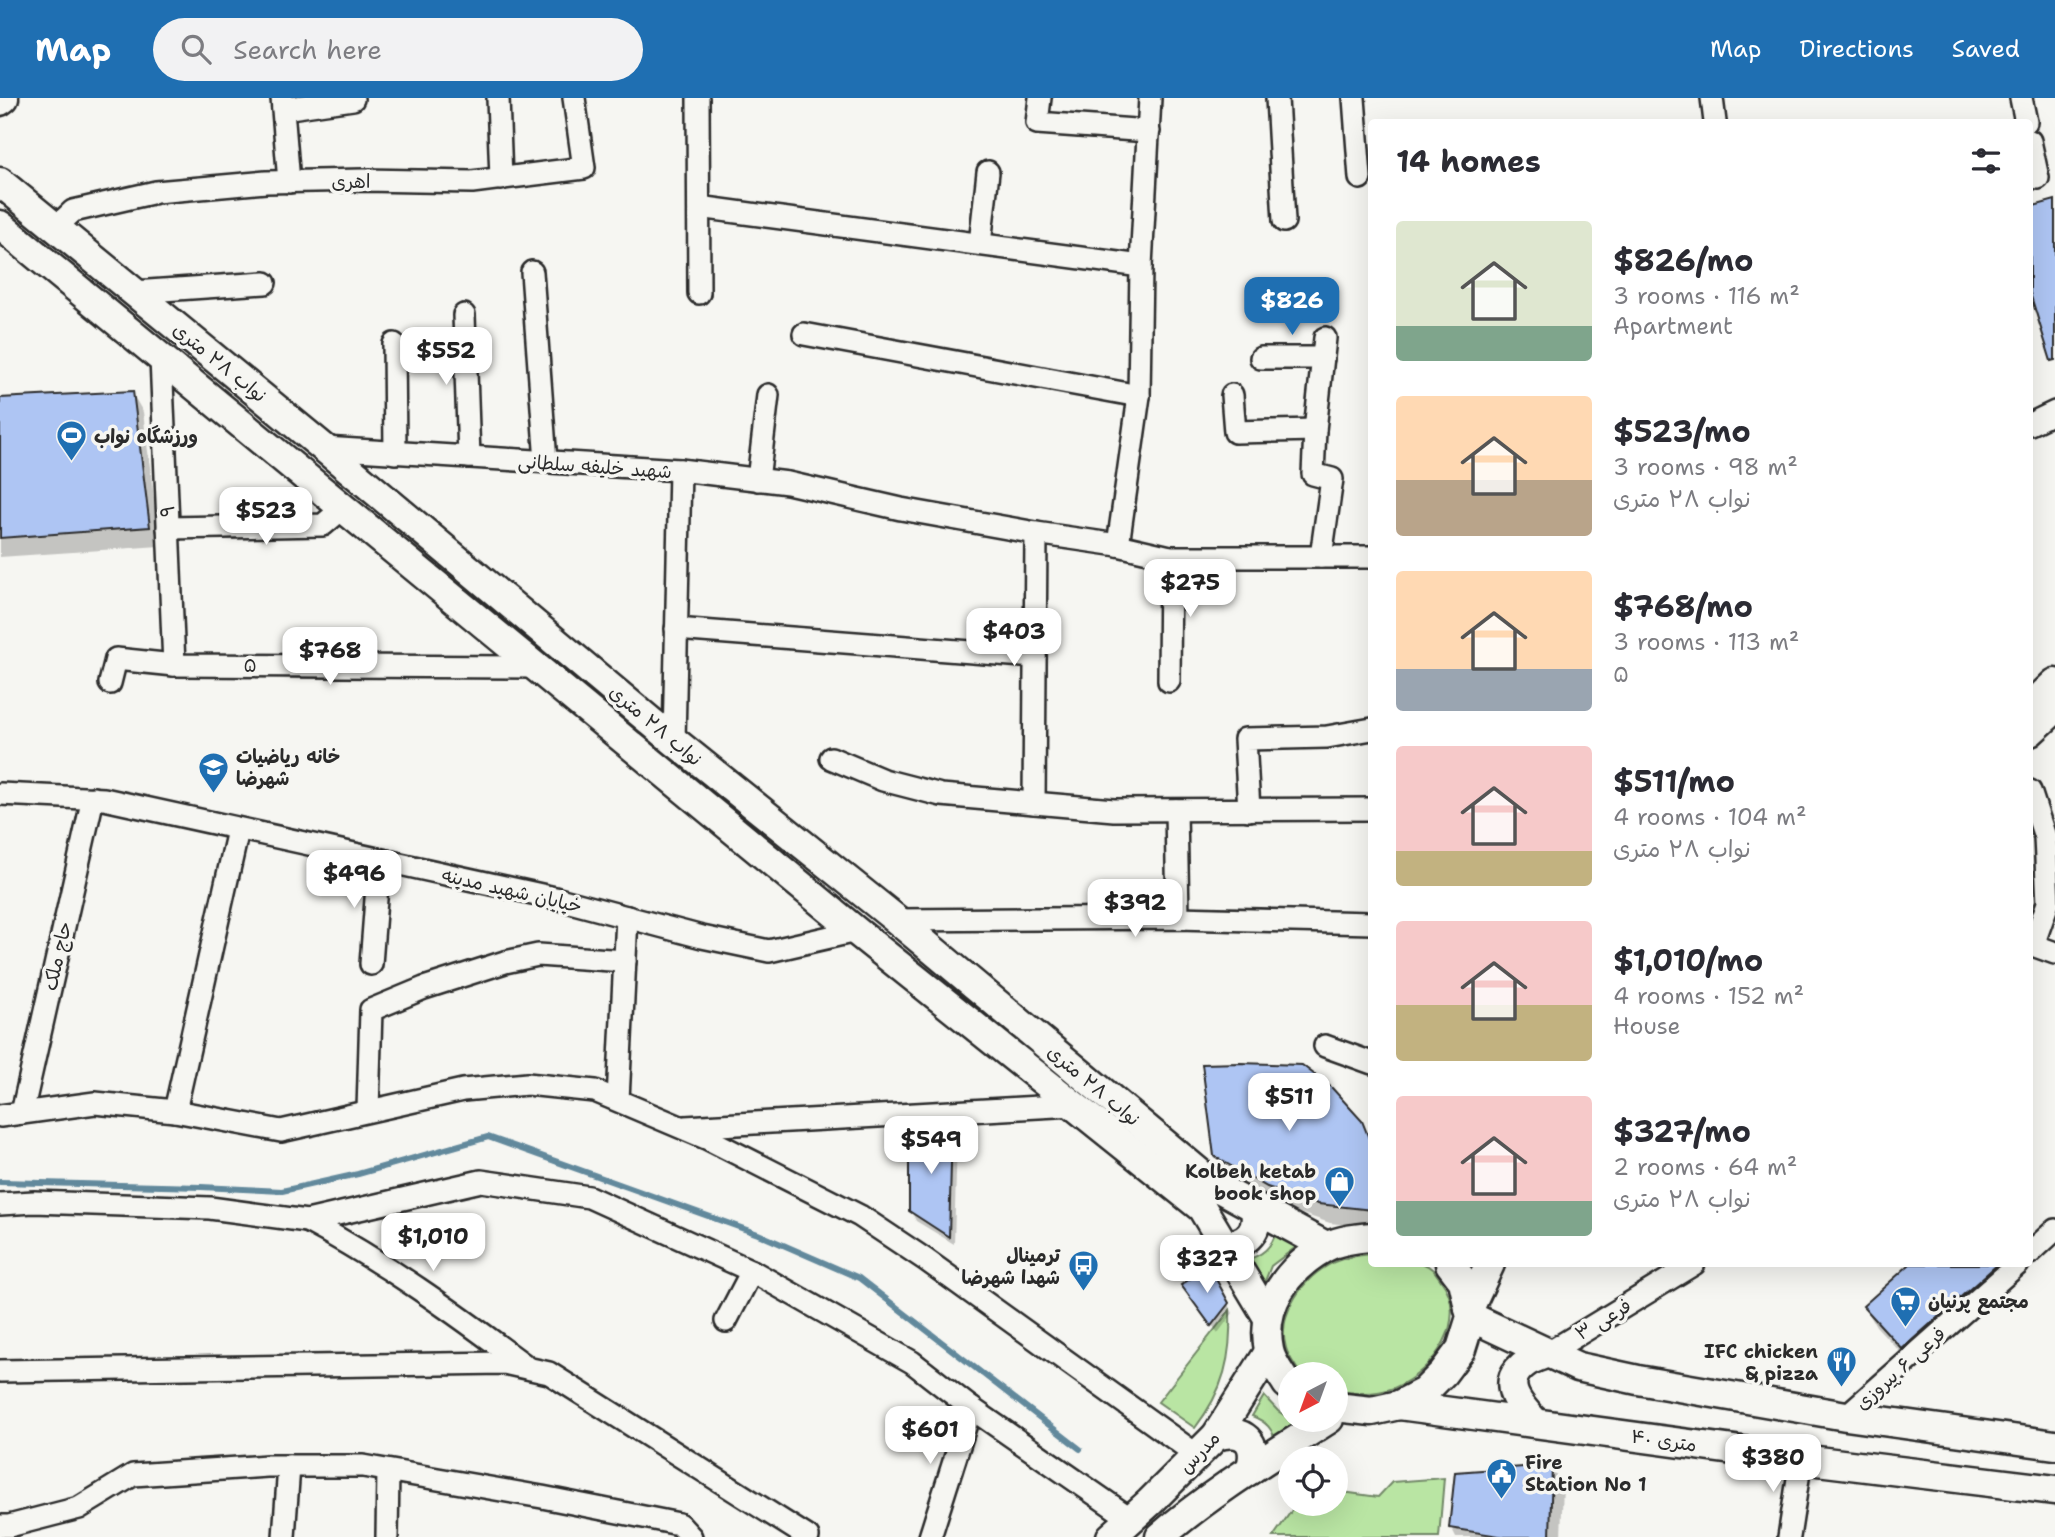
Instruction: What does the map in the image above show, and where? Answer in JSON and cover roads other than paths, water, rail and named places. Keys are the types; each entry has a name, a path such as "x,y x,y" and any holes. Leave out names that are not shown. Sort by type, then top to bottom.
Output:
{"main road":[{"name":"نواب ۲۸ متری","path":"0,182 674,741 897,920 1215,1186 1326,1247"},
{"name":"نواب ۲۸ متری","path":"0,225 856,932 1202,1208 1267,1316"},
{"path":"2033,704 2055,683"},
{"path":"2033,729 2055,709"},
{"path":"1224,1245 1241,1243 1253,1232 1256,1215 1254,1207"},
{"path":"1278,1368 1269,1352 1267,1316 1282,1284 1303,1262 1326,1247 1368,1237"},
{"path":"1452,1267 1463,1281 1470,1313"},
{"path":"1348,1412 1399,1405 1424,1392 1443,1373 1461,1349 1470,1313 1489,1267"},
{"path":"1470,1313 1578,1367 1846,1416 2055,1444"},
{"name":"مدرس","path":"1121,1528 1207,1446 1269,1352"},
{"path":"1535,1422 1518,1404 1512,1388 1515,1375 1527,1362 1548,1353"},
{"name":"۴۰ متری","path":"1399,1405 2055,1490"},
{"path":"1207,1446 1229,1432 1242,1435 1251,1444 1254,1457 1250,1470"},
{"name":"مدرس","path":"1160,1537 1250,1470 1307,1432"}],"street":[{"path":"498,98 501,179"},
{"name":"اهری","path":"55,228 73,211 156,192 289,182 472,182 584,168 574,98"},
{"path":"698,98 699,293"},
{"path":"1040,98 1037,123 1149,131"},
{"path":"1118,545 1139,396 1141,266 1150,98"},
{"path":"1277,98 1284,220"},
{"path":"1354,98 1360,178"},
{"path":"1712,98 1714,119"},
{"path":"2021,98 2025,119"},
{"path":"289,182 282,103 353,99"},
{"path":"2033,151 2041,177"},
{"path":"980,244 988,172"},
{"path":"699,207 1141,266"},
{"path":"532,272 546,462"},
{"path":"134,292 265,283"},
{"path":"464,314 469,457"},
{"path":"804,334 1139,396"},
{"path":"394,344 395,453"},
{"path":"1261,358 1324,348 1315,429 1314,474 1332,479 1321,558"},
{"name":"۹","path":"161,358 174,665"},
{"path":"758,480 768,395"},
{"path":"1231,395 1235,432 1315,429"},
{"path":"2033,423 2055,412"},
{"name":"شهید خلیفه سلطانی","path":"324,448 680,470 674,741"},
{"path":"680,470 788,483 901,509 1118,545 1170,557 1368,557"},
{"path":"168,528 323,525 343,508"},
{"path":"1034,803 1035,533"},
{"path":"1169,681 1170,557"},
{"path":"677,629 1035,657"},
{"name":"۵","path":"110,683 116,659 174,665 536,667"},
{"path":"1248,810 1245,739 1327,737 1368,730"},
{"path":"831,758 883,780 941,795 1114,810 1368,809"},
{"name":"خیابان شهید مدینه","path":"0,794 104,799 555,898 702,937 769,951 856,932"},
{"name":"حاج ملک","path":"22,1113 93,798"},
{"path":"2033,798 2050,835 2048,903 2033,941"},
{"path":"1176,810 1178,918"},
{"path":"175,1111 238,830"},
{"path":"371,964 379,860"},
{"path":"618,1100 627,917"},
{"path":"897,920 1178,918 1368,923"},
{"path":"2033,944 2055,953"},
{"path":"368,1110 371,1010 424,988 505,962 538,955 625,961"},
{"path":"1325,1046 1368,1062"},
{"path":"0,1116 95,1103 175,1111 281,1131 463,1090 527,1084 595,1091 680,1127 860,1216 1207,1446"},
{"path":"680,1127 1074,1105"},
{"path":"307,1222 481,1181 589,1197 752,1271 912,1362 1121,1528"},
{"path":"0,1204 34,1202 210,1208 307,1222 351,1245 447,1307 531,1369"},
{"path":"2033,1250 2055,1230"},
{"name":"فرعی ۳","path":"1548,1353 1690,1267"},
{"name":"فرعی ۶ پیروزی","path":"1846,1416 2015,1267"},
{"path":"726,1321 752,1271"},
{"path":"0,1371 504,1363 549,1373 808,1537"},
{"path":"930,1537 971,1408"},
{"path":"1788,1537 1801,1459"},
{"path":"0,1526 35,1528 79,1508 133,1475 267,1466 363,1466 679,1524 691,1537"},
{"path":"284,1537 289,1466"},
{"path":"387,1537 388,1471"}],"waterway":[{"path":"0,1182 282,1191 358,1174 488,1137 758,1234 859,1278 1080,1449"}],"place":[{"name":"ورزشگاه نواب","path":"71,463"},
{"name":"خانه ریاضیات شهرضا","path":"213,794"},
{"name":"Kolbeh ketab book shop","path":"1339,1209"},
{"name":"ترمینال شهدا شهرضا","path":"1083,1293"},
{"name":"مجتمع پرنیان","path":"1905,1328"},
{"name":"IFC chicken & pizza","path":"1841,1389"},
{"name":"Fire Station No 1","path":"1502,1500"}]}
